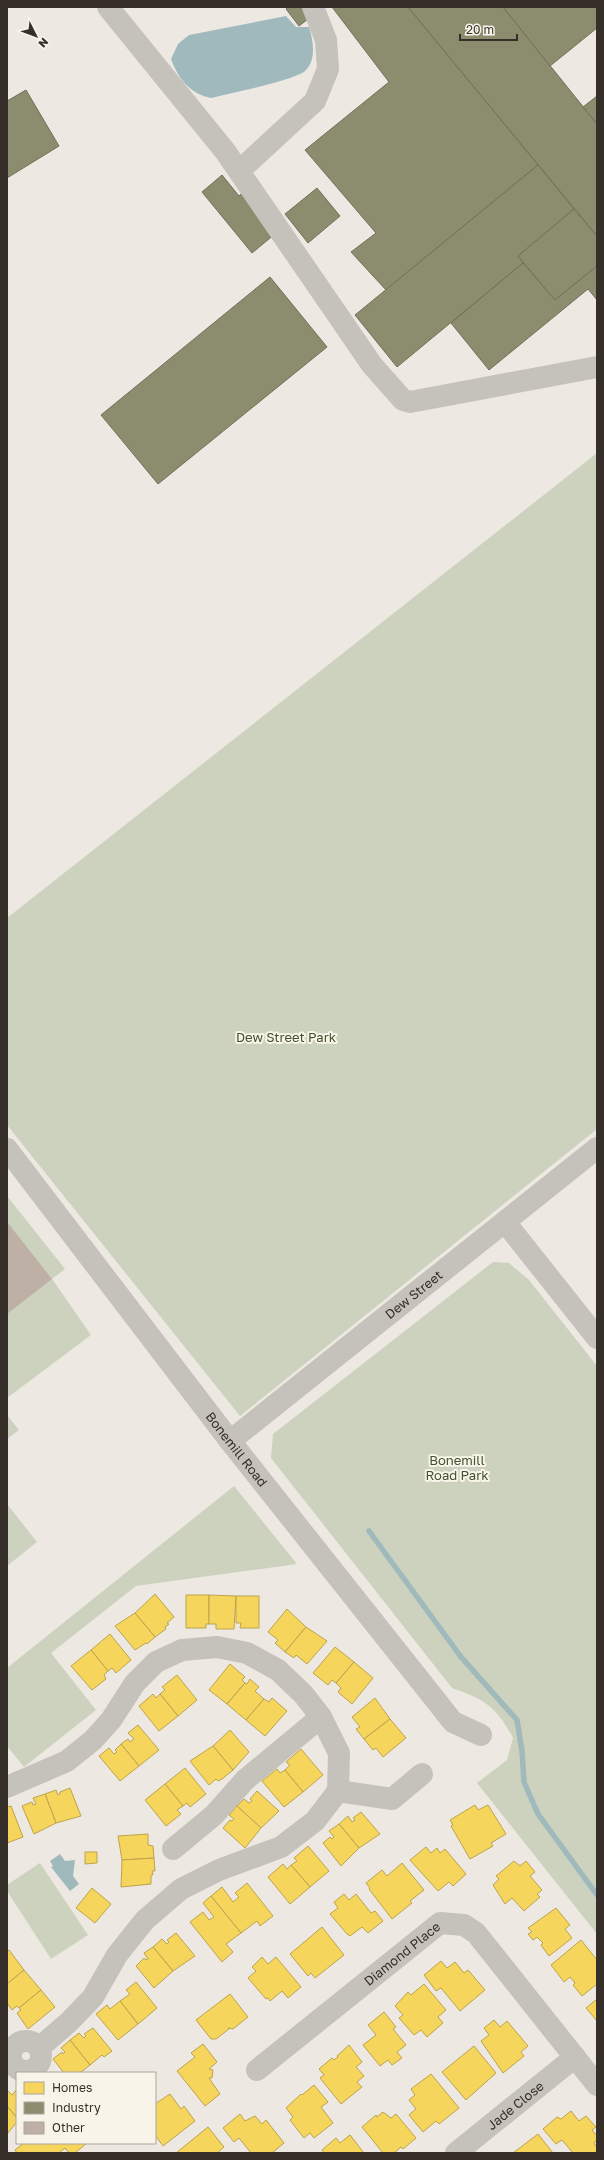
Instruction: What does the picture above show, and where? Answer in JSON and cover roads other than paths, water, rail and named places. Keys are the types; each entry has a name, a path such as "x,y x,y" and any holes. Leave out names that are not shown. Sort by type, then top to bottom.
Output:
{"street":[{"path":"108,7 225,151 372,365 403,400 410,402 597,367"},
{"path":"239,171 315,101 328,69 326,40 313,7"},
{"name":"Dew Street","path":"230,1441 597,1148"},
{"name":"Bonemill Road","path":"7,1149 230,1441 454,1722 481,1735"},
{"path":"506,1222 597,1338"},
{"path":"7,1787 68,1761 93,1740 111,1720 135,1684 156,1662 182,1650 217,1647 247,1653 278,1670 304,1694 321,1717 339,1753 338,1791 315,1821 281,1847 219,1870 181,1890 151,1915 117,1955 93,1997 69,2022 40,2048 28,2040 11,2053"},
{"path":"173,1848 214,1815 245,1780 321,1717"},
{"path":"338,1791 392,1799 422,1774"},
{"name":"Diamond Place","path":"257,2070 440,1923 464,1925 476,1933 597,2085"},
{"name":"Jade Close","path":"456,2153 575,2057"}],"water":[{"path":"286,16 296,27 309,27 312,38 313,56 309,66 299,75 211,98 191,89 177,73 171,59 178,44 189,35"},
{"path":"60,1854 65,1861 75,1860 73,1876 79,1884 70,1891 51,1867 53,1866 50,1861"}],"waterway":[{"path":"369,1531 461,1657 517,1720 522,1751 524,1782 538,1814 597,1895"}],"park label":[{"name":"Dew Street Park","path":"286,1037"},
{"name":"Bonemill Road Park","path":"457,1468"}]}
